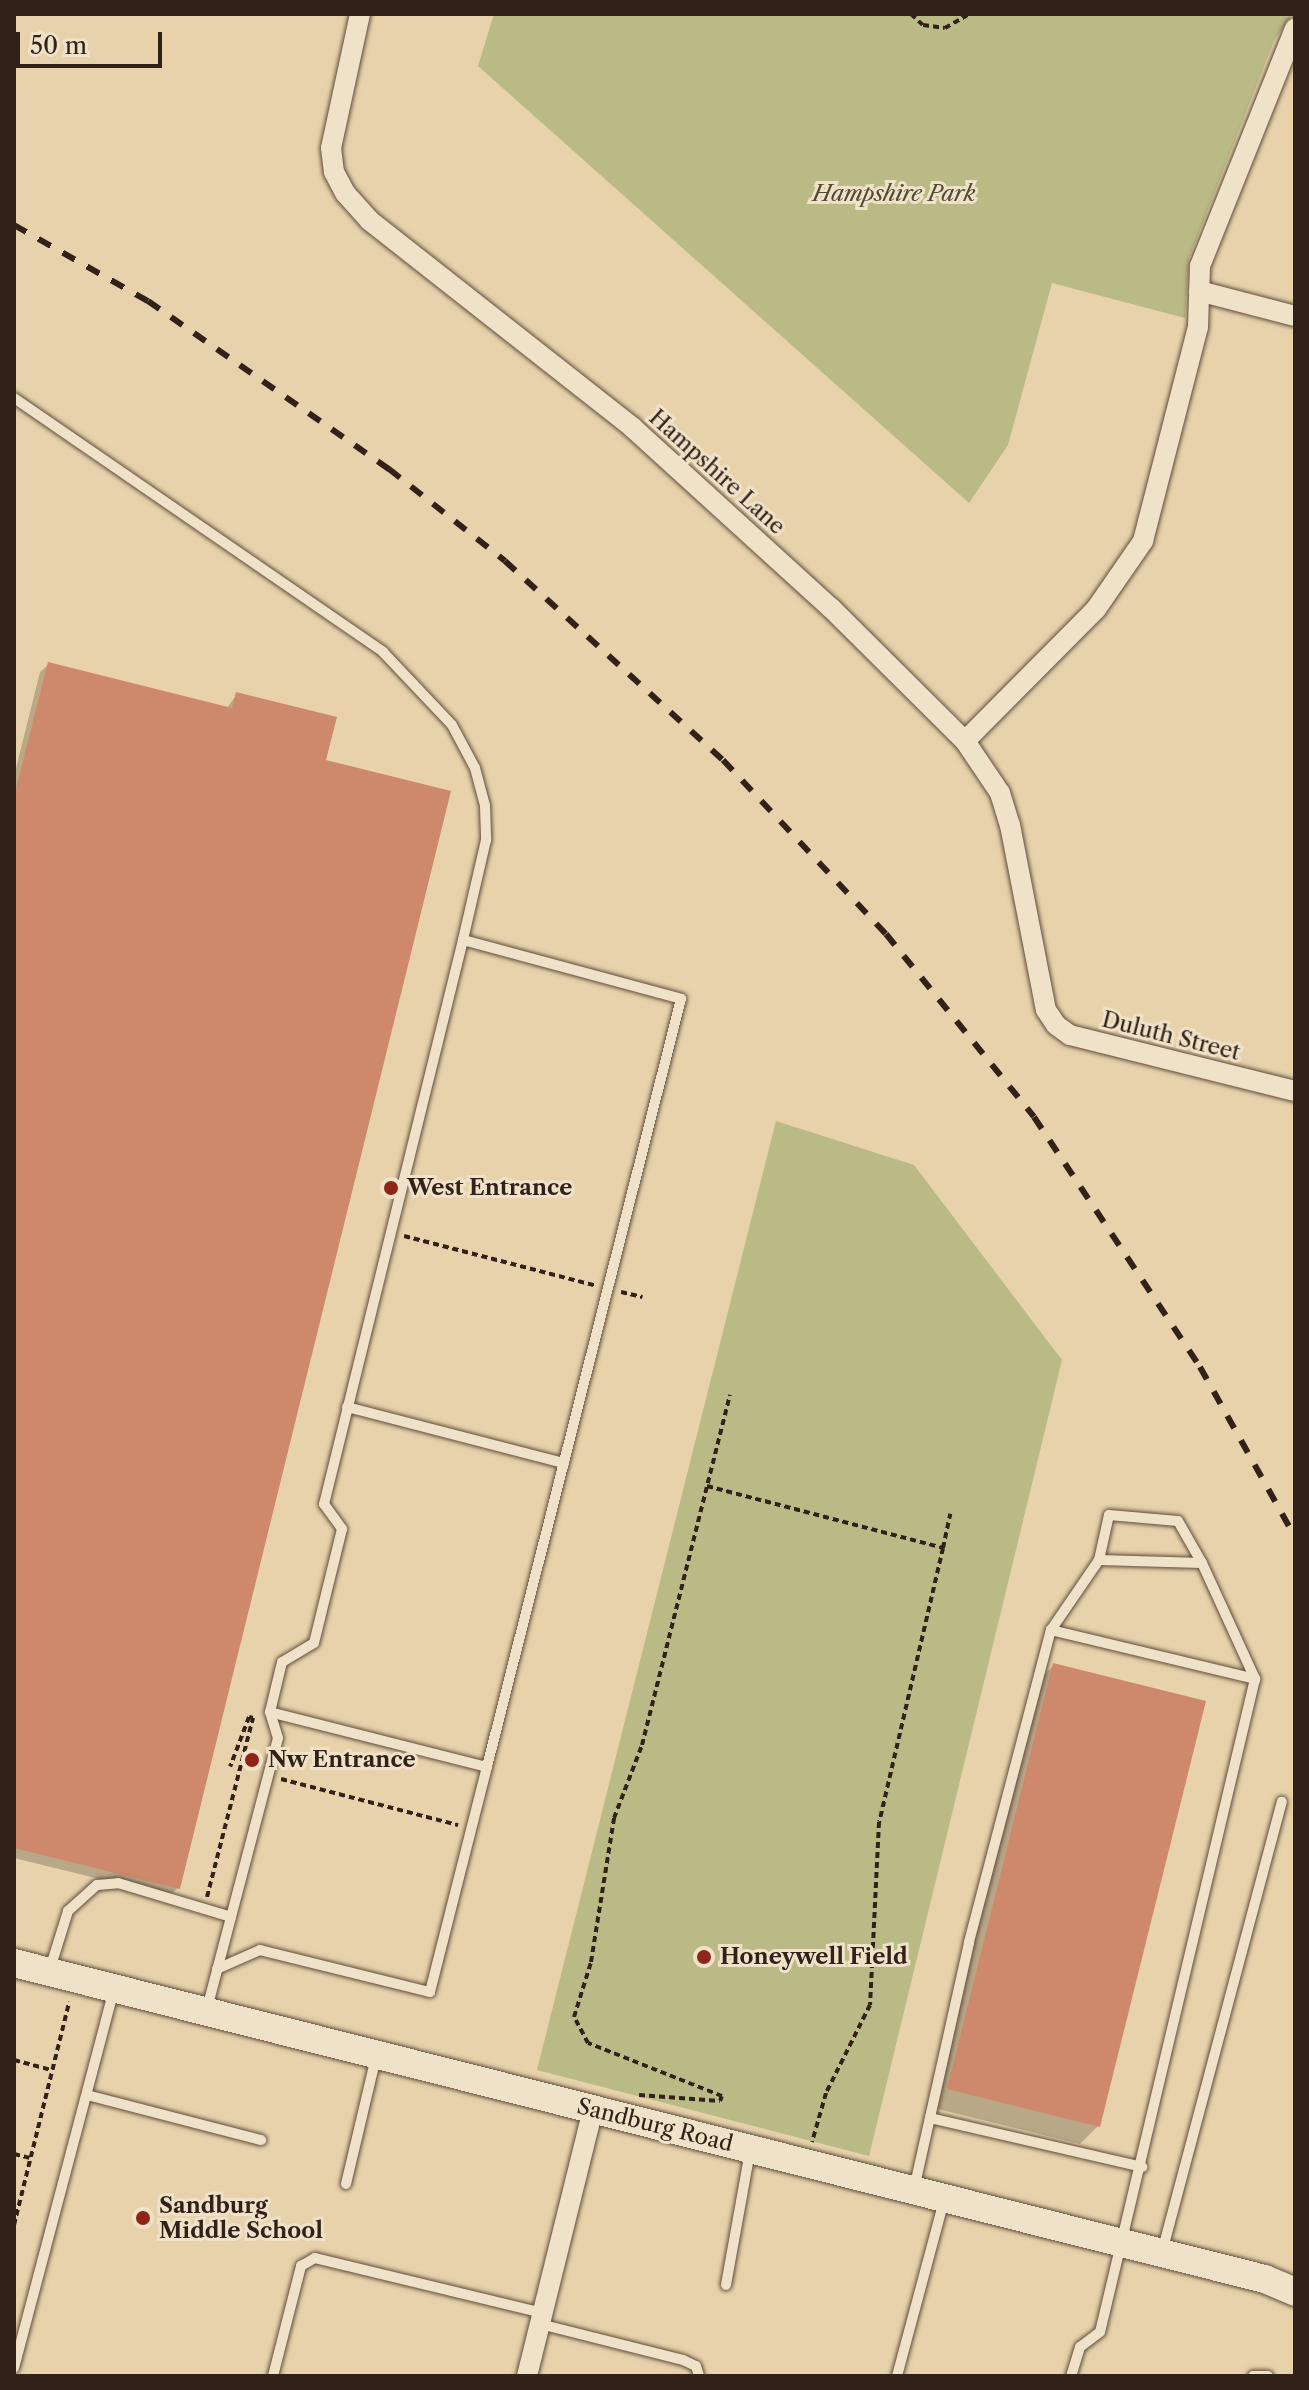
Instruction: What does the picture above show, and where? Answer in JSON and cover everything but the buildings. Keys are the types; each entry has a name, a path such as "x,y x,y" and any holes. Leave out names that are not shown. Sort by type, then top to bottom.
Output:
{"street":[{"name":"Hampshire Lane","path":"360,14 331,148 334,172 345,193 369,220 633,428 831,608 965,741 1000,793 1010,825 1046,1010"},
{"path":"965,741 1096,609 1143,541 1198,327 1200,266 1295,28"},
{"path":"1199,291 1295,316"},
{"name":"Duluth Street","path":"1046,1010 1070,1035 1295,1091"},
{"name":"Sandburg Road","path":"14,1963 1265,2279 1295,2292"},
{"path":"527,2376 593,2109"}],"lane":[{"path":"14,398 364,637 436,705 475,768 485,806 486,840 463,940 324,1504 342,1529 314,1643 282,1662 270,1712 278,1738 207,2012"},
{"path":"217,1969 260,1950 430,1992 681,999 463,940"},
{"path":"347,1407 564,1463"},
{"path":"914,2191 1024,1729 1051,1630 1099,1560 1109,1515 1178,1521 1202,1563 1255,1679 1142,2167 1100,2332 1080,2347 1071,2376"},
{"path":"1099,1560 1202,1563"},
{"path":"1051,1630 1255,1679"},
{"path":"270,1712 487,1767"},
{"path":"1161,2254 1282,1802"},
{"path":"62,1975 68,1911 97,1885 118,1883 231,1917"},
{"path":"14,2368 63,2166 87,2095 114,1988"},
{"path":"346,2184 377,2055"},
{"path":"87,2095 261,2140"},
{"path":"930,2118 1142,2167"},
{"path":"726,2285 750,2149"},
{"path":"897,2376 944,2198"},
{"path":"273,2376 301,2266 315,2258 683,2360 696,2366 699,2376"},
{"path":"1253,2376 1268,2376"}],"path":[{"path":"688,14 728,14"},
{"path":"911,14 923,25 945,28 969,14"},
{"path":"391,1232 642,1297"},
{"path":"639,2095 720,2101 722,2096 588,2043 574,2017 591,1962 614,1818 642,1745 730,1395"},
{"path":"707,1486 943,1548"},
{"path":"806,2163 826,2093 870,2005 879,1822 950,1514"},
{"path":"207,1899 253,1718 249,1717 230,1767"},
{"path":"242,1770 460,1825"},
{"path":"14,2225 52,2070 62,1975"},
{"path":"14,2060 52,2070"},
{"path":"14,2154 30,2158"}],"green space":[{"name":"Hampshire Park","path":"494,14 1292,14 1274,41 1189,258 1185,318 1052,283 1008,445 969,503 478,66"},
{"path":"776,1121 914,1165 1062,1360 869,2156 537,2070"}],"railway":[{"path":"14,225 148,301 389,469 505,561 723,760 886,934 1034,1117 1200,1367 1295,1537"}],"place":[{"name":"West Entrance","path":"391,1188"},
{"name":"Nw Entrance","path":"252,1760"},
{"name":"Honeywell Field","path":"704,1957"},
{"name":"Sandburg Middle School","path":"143,2218"}]}
